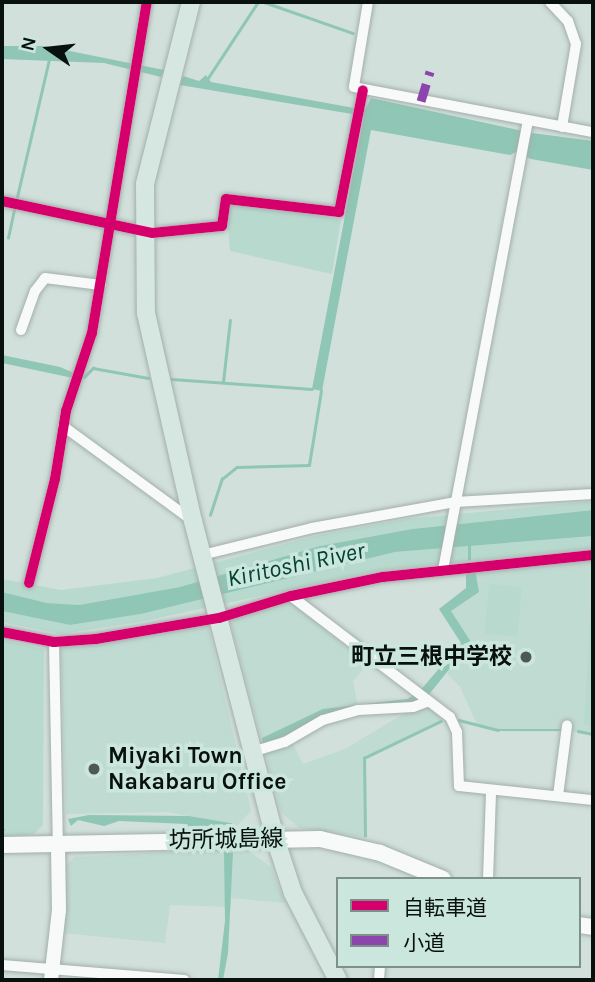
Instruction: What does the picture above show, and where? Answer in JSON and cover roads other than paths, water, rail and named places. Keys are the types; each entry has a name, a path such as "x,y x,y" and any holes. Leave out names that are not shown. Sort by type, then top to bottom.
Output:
{"highway":[{"path":"191,2 153,140 142,232 153,359 275,838 293,893 331,952 338,980"}],"main road":[{"name":"坊所城島線","path":"2,845 320,839 380,853 438,877"}],"street":[{"path":"29,583 55,479 63,426 88,352 147,2"},
{"path":"368,2 352,82 363,90 527,124 593,132"},
{"path":"551,2 568,21 576,44 562,127"},
{"path":"2,201 111,222 142,232 222,226 222,202 226,199 339,212 363,90"},
{"path":"443,568 527,124"},
{"path":"21,330 34,291 46,278 100,285"},
{"path":"63,426 193,521"},
{"path":"202,555 312,528 455,504 593,494"},
{"path":"2,632 54,642 219,615 291,596 443,568 593,555"},
{"path":"291,596 455,724 459,786 593,800"},
{"path":"51,974 59,910 54,642"},
{"path":"252,752 285,743 323,720 358,710 413,707 426,701"},
{"path":"558,796 567,726"},
{"path":"488,877 492,791"},
{"path":"2,965 51,974 184,980"}],"water":[{"path":"2,46 45,46 164,70 161,77 104,63 2,59"},
{"path":"206,75 211,82 365,110 371,98 532,133 593,141 593,170 531,159 516,152 510,155 371,130 322,391 312,389 364,116 180,85 183,76 199,81"},
{"path":"2,355 60,367 74,373 73,378 2,363"},
{"name":"Kiritoshi River","path":"593,510 593,536 395,552 141,614 70,625 2,611 2,592 47,603 79,605 180,587 320,546 412,529"},
{"path":"475,569 479,592 451,611 471,642 423,702 358,707 263,744 262,738 323,709 407,699 418,693 461,643 439,609 466,588 466,570"},
{"path":"89,815 189,816 236,824 190,828 186,824 119,821 104,826 78,820 71,826 68,819"},
{"path":"224,852 233,853 228,953 223,980 218,980 225,921"}],"waterway":[{"path":"208,78 258,2"},
{"path":"264,2 353,33"},
{"path":"17,197 49,60"},
{"path":"8,238 14,209"},
{"path":"223,382 230,320"},
{"path":"84,377 93,368 148,378"},
{"path":"172,379 312,389"},
{"path":"210,515 222,479 237,467 309,465 321,391"},
{"path":"469,545 469,559"},
{"path":"459,720 498,730 561,730"},
{"path":"365,836 364,758 441,721"},
{"path":"578,731 593,734"}],"place":[{"name":"町立三根中学校","path":"526,657"},
{"name":"Miyaki Town Nakabaru Office","path":"94,769"}]}
